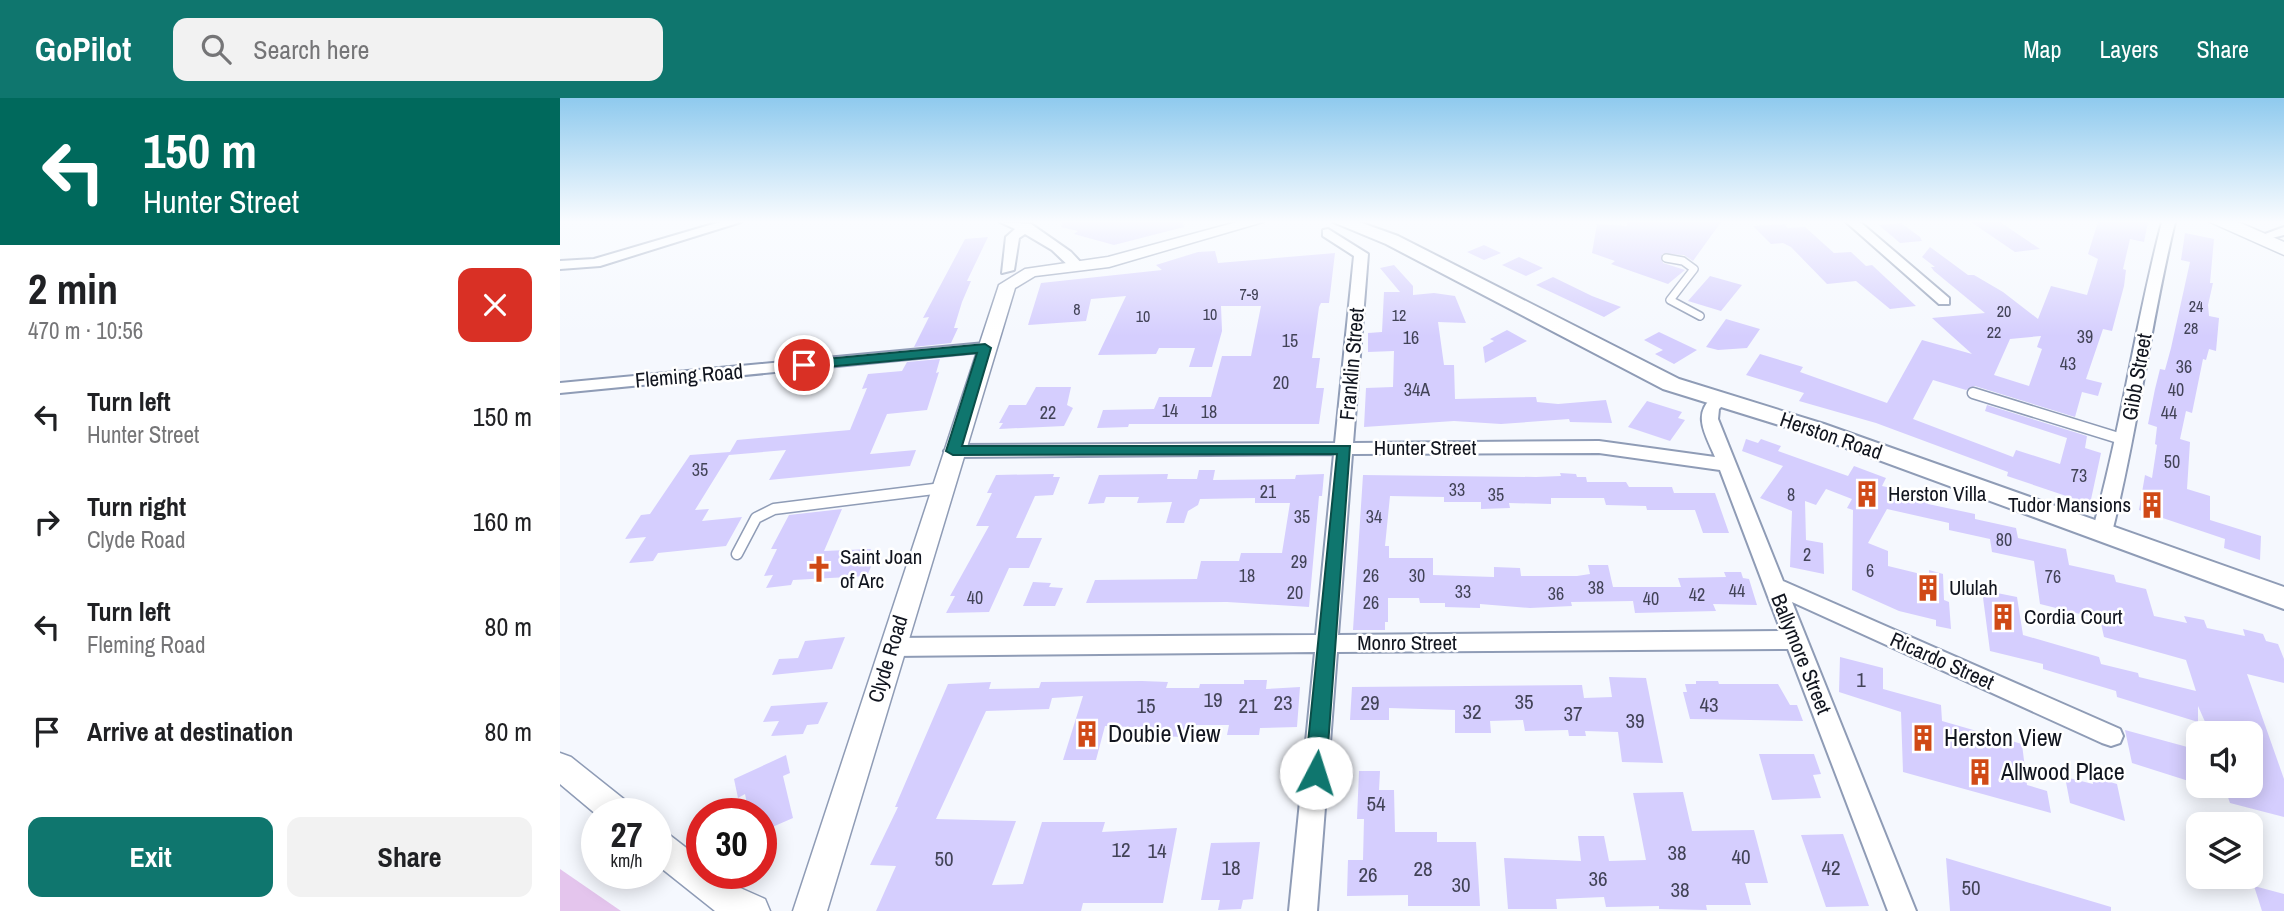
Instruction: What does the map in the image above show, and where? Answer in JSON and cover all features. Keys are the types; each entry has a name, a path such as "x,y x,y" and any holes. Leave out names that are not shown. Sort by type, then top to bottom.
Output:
{"main road":[{"name":"Herston Road","path":"1430,260 1659,379 1816,429 2284,598"}],"street":[{"path":"560,265 605,260"},
{"path":"1007,270 1009,260"},
{"path":"1048,270 1061,260"},
{"path":"1074,260 1078,267"},
{"name":"Clyde Road","path":"810,911 1007,285 1018,276 1118,260"},
{"name":"Franklin Street","path":"1303,911 1362,260"},
{"path":"1897,260 1944,300"},
{"name":"Gibb Street","path":"2102,532 2126,440 2159,260"},
{"name":"Fleming Road","path":"560,388 985,348"},
{"name":"Ballymore Street","path":"1720,400 1712,407 1709,419 1902,911"},
{"name":"Hunter Street","path":"953,451 1600,447 1727,465"},
{"name":"Ricardo Street","path":"1773,585 2111,736"},
{"name":"Monro Street","path":"892,647 1796,640"},
{"path":"560,766 599,798"},
{"path":"672,857 726,900 753,911"}],"lane":[{"path":"1677,260 1694,269 1670,300 1700,316"},
{"path":"1972,393 2126,440"},
{"path":"737,554 756,518 774,509 942,488"}],"shaded area":[{"path":"560,869 581,883 581,889 589,889 621,911 560,911"}],"building":[{"path":"954,260 977,260 967,281 971,281 962,302 954,328 958,328 951,343 914,347 929,317 923,318"},
{"path":"1172,260 1217,260 1218,263 1254,260 1334,260 1329,303 1321,303 1319,307 1312,358 1320,358 1316,388 1324,388 1319,424 1129,424 1128,427 1097,428 1103,410 1154,409 1159,397 1211,397 1222,356 1251,356 1261,306 1221,306 1222,331 1212,367 1189,367 1195,348 1159,348 1156,354 1098,355 1126,296 1091,299 1086,321 1028,325 1041,283 1162,270 1156,265"},
{"path":"1513,260 1525,260 1543,268 1526,276 1502,265"},
{"path":"1612,260 1663,260 1663,263 1685,270 1668,284 1611,264 1615,261"},
{"path":"1804,260 1860,260 1866,266 1872,265 1916,306 1890,309 1856,281 1827,284"},
{"path":"1926,260 1948,260 1968,275 1974,275 2003,292 2038,319 2051,286 2087,295 2098,260 2125,260 2124,286 2112,331 2103,329 2086,379 2102,383 2098,396 2082,392 2075,417 1975,386 1966,390 1933,380 1913,419 2013,457 2016,450 2060,464 2067,438 1985,411 1987,405 2087,436 2085,448 2101,453 2090,504 2007,476 2008,472 1876,423 1799,401 1804,393 1746,375 1760,354 1803,367 1800,372 1887,403 1922,340 1972,354 1932,318 1985,313 1934,271 1931,267 1935,267","holes":["2041,336 2037,347 2042,349 2029,386 1994,375 2010,339"]},
{"path":"2181,260 2212,260 2210,283 2213,283 2208,305 2209,316 2219,318 2216,351 2209,349 2206,360 2203,359 2192,413 2186,411 2180,439 2190,442 2187,489 2210,496 2210,520 2261,536 2260,560 2224,548 2225,539 2139,510 2145,475 2152,478 2157,445 2157,427 2148,424 2155,389 2160,369 2165,370 2190,262"},
{"path":"1394,265 1413,286 1413,295 1434,293 1455,296 1466,323 1438,322 1444,365 1454,365 1455,399 1536,397 1537,402 1558,404 1606,400 1612,423 1570,422 1569,419 1501,424 1454,421 1364,427 1366,388 1393,387 1394,351 1368,352 1368,333 1382,332 1384,292 1400,292 1380,268"},
{"path":"1710,276 1742,285 1721,311 1688,301"},
{"path":"1553,277 1621,307 1604,317 1536,285"},
{"path":"1726,319 1760,329 1747,348 1718,350 1706,347"},
{"path":"1507,330 1527,341 1485,363 1483,347 1494,341 1490,339"},
{"path":"1659,332 1697,350 1674,364 1655,354 1663,350 1644,340"},
{"path":"940,359 936,373 939,372 927,410 887,414 870,454 916,450 910,466 769,480 786,450 729,455 695,510 709,509 702,521 742,517 726,546 658,553 653,561 629,563 646,537 625,539 641,515 650,514 690,455 730,452 737,440 850,430 867,388 862,389 868,374 902,371 907,362"},
{"path":"1036,387 1071,387 1067,405 1073,408 1064,426 999,429 1003,423 999,423 1009,405 1026,405"},
{"path":"1647,401 1682,412 1678,418 1685,420 1670,441 1628,427"},
{"path":"1746,439 1758,443 1761,439 1781,446 1778,451 1848,476 1854,466 1886,478 1882,486 1927,496 1928,504 1975,514 1975,519 2016,528 2018,538 2066,549 2069,565 2114,575 2116,582 2146,589 2154,616 2187,623 2184,616 2204,620 2207,628 2245,636 2243,629 2263,634 2266,641 2278,644 2284,659 2284,683 2247,674 2284,779 2284,817 2230,803 2228,798 2263,798 2263,721 2205,721 2198,706 2198,721 2195,721 2117,697 2116,691 2043,669 2043,664 1990,651 1982,590 2017,597 2023,635 2099,657 2101,664 2138,673 2139,677 2196,691 2186,660 2104,637 2100,619 2040,604 2034,561 1992,552 1990,539 1949,530 1949,523 1887,509 1868,543 1888,551 1888,566 1929,576 1929,570 1943,574 1944,600 1949,602 1951,629 1936,626 1936,620 1899,611 1852,590 1853,510 1847,508 1852,499 1826,489 1816,505 1805,501 1806,540 1823,543 1824,574 1790,567 1792,511 1760,498 1783,466 1742,451"},
{"path":"1199,470 1215,470 1213,480 1295,479 1296,475 1324,474 1322,496 1319,496 1309,607 1227,602 1086,603 1095,580 1197,579 1201,561 1239,561 1241,553 1282,553 1290,503 1255,503 1255,498 1200,499 1198,505 1188,511 1184,523 1166,523 1172,502 1137,503 1139,497 1106,497 1104,503 1088,504 1099,475 1168,474 1167,479 1197,479"},
{"path":"1560,473 1586,477 1587,482 1626,482 1629,487 1672,487 1674,493 1715,493 1729,533 1703,533 1695,510 1647,510 1646,506 1606,505 1604,498 1551,498 1551,504 1509,503 1510,508 1481,509 1481,502 1444,502 1444,497 1390,496 1385,546 1389,546 1389,558 1433,558 1433,575 1494,577 1494,567 1520,568 1521,576 1577,576 1590,574 1588,565 1608,565 1613,587 1681,587 1678,578 1726,577 1724,572 1741,572 1743,578 1749,579 1757,605 1713,604 1716,611 1635,613 1633,601 1571,602 1572,606 1530,608 1480,604 1480,608 1420,603 1419,598 1388,598 1388,622 1385,622 1385,630 1353,630 1363,475 1536,477 1561,476"},
{"path":"1054,474 1053,477 1060,477 1053,495 1035,496 1016,538 1042,538 1029,568 1009,568 989,612 946,613 955,596 950,596 989,526 976,526 992,493 987,493 996,475"},
{"path":"842,509 824,551 871,549 865,562 873,562 867,576 793,580 791,585 766,588 773,575 764,576 777,549 771,549 789,515"},
{"path":"1033,582 1051,583 1049,587 1063,588 1055,606 1023,606"},
{"path":"845,637 832,669 772,675 779,659 798,658 805,641"},
{"path":"1840,657 1883,668 1883,689 1941,705 1942,721 2022,744 2027,785 2047,791 2051,813 1903,772 1901,712 1839,692"},
{"path":"1609,677 1646,678 1663,763 1622,762 1618,732 1585,731 1586,736 1569,736 1568,730 1525,731 1523,720 1490,721 1491,733 1455,733 1455,710 1389,708 1389,720 1350,720 1352,687 1582,685 1584,698 1612,697"},
{"path":"1244,680 1267,680 1266,689 1300,687 1297,727 1260,728 1259,735 1227,735 1229,725 1186,725 1183,737 1157,736 1159,728 1105,726 1096,760 1063,760 1083,696 1052,698 1049,709 986,711 936,819 1016,821 992,885 1023,884 1042,822 1105,822 1102,832 1177,828 1163,903 1083,903 1081,911 876,911 896,866 870,865 898,807 895,807 948,684 991,682 989,689 1039,688 1041,682 1142,681 1168,682 1166,688 1199,688 1200,684 1244,684"},
{"path":"1696,681 1718,681 1719,684 1778,684 1790,705 1797,705 1803,721 1690,719 1683,692 1687,692 1685,684 1696,684"},
{"path":"828,702 818,724 807,725 803,734 771,736 779,721 763,722 771,706"},
{"path":"2125,730 2186,747 2186,780 2132,763"},
{"path":"1759,754 1814,754 1821,774 1813,775 1821,798 1772,800"},
{"path":"786,755 790,773 783,776 793,818 777,825 777,798 746,798 745,794 738,798 734,779"},
{"path":"1359,771 1380,771 1379,790 1394,790 1395,832 1437,832 1437,842 1476,842 1480,906 1408,906 1408,895 1347,896 1348,860 1363,860 1364,819 1357,819"},
{"path":"2065,777 2093,784 2092,777 2117,784 2125,821 2070,803"},
{"path":"1683,792 1692,831 1754,830 1768,883 1745,883 1751,905 1706,905 1707,910 1659,909 1659,906 1606,907 1604,897 1556,899 1557,909 1508,909 1504,858 1581,861 1578,836 1604,836 1609,861 1646,860 1633,793"},
{"path":"1843,834 1869,906 1826,907 1801,835"},
{"path":"1260,842 1253,899 1243,900 1241,909 1218,910 1220,900 1201,900 1211,843"},
{"path":"1946,858 2111,907 2111,911 1950,911"},
{"path":"2255,889 2284,894 2284,911 2262,911"}],"place":[{"name":"Herston Villa","path":"1867,494"},
{"name":"Tudor Mansions","path":"2152,505"},
{"name":"Saint Joan of Arc","path":"819,569"},
{"name":"Ululah","path":"1928,588"},
{"name":"Cordia Court","path":"2003,617"},
{"name":"Doubie View","path":"1087,734"},
{"name":"Herston View","path":"1923,738"},
{"name":"Allwood Place","path":"1980,772"}],"route":[{"path":"804,365 985,348 953,451 1345,449 1316,773"}]}
